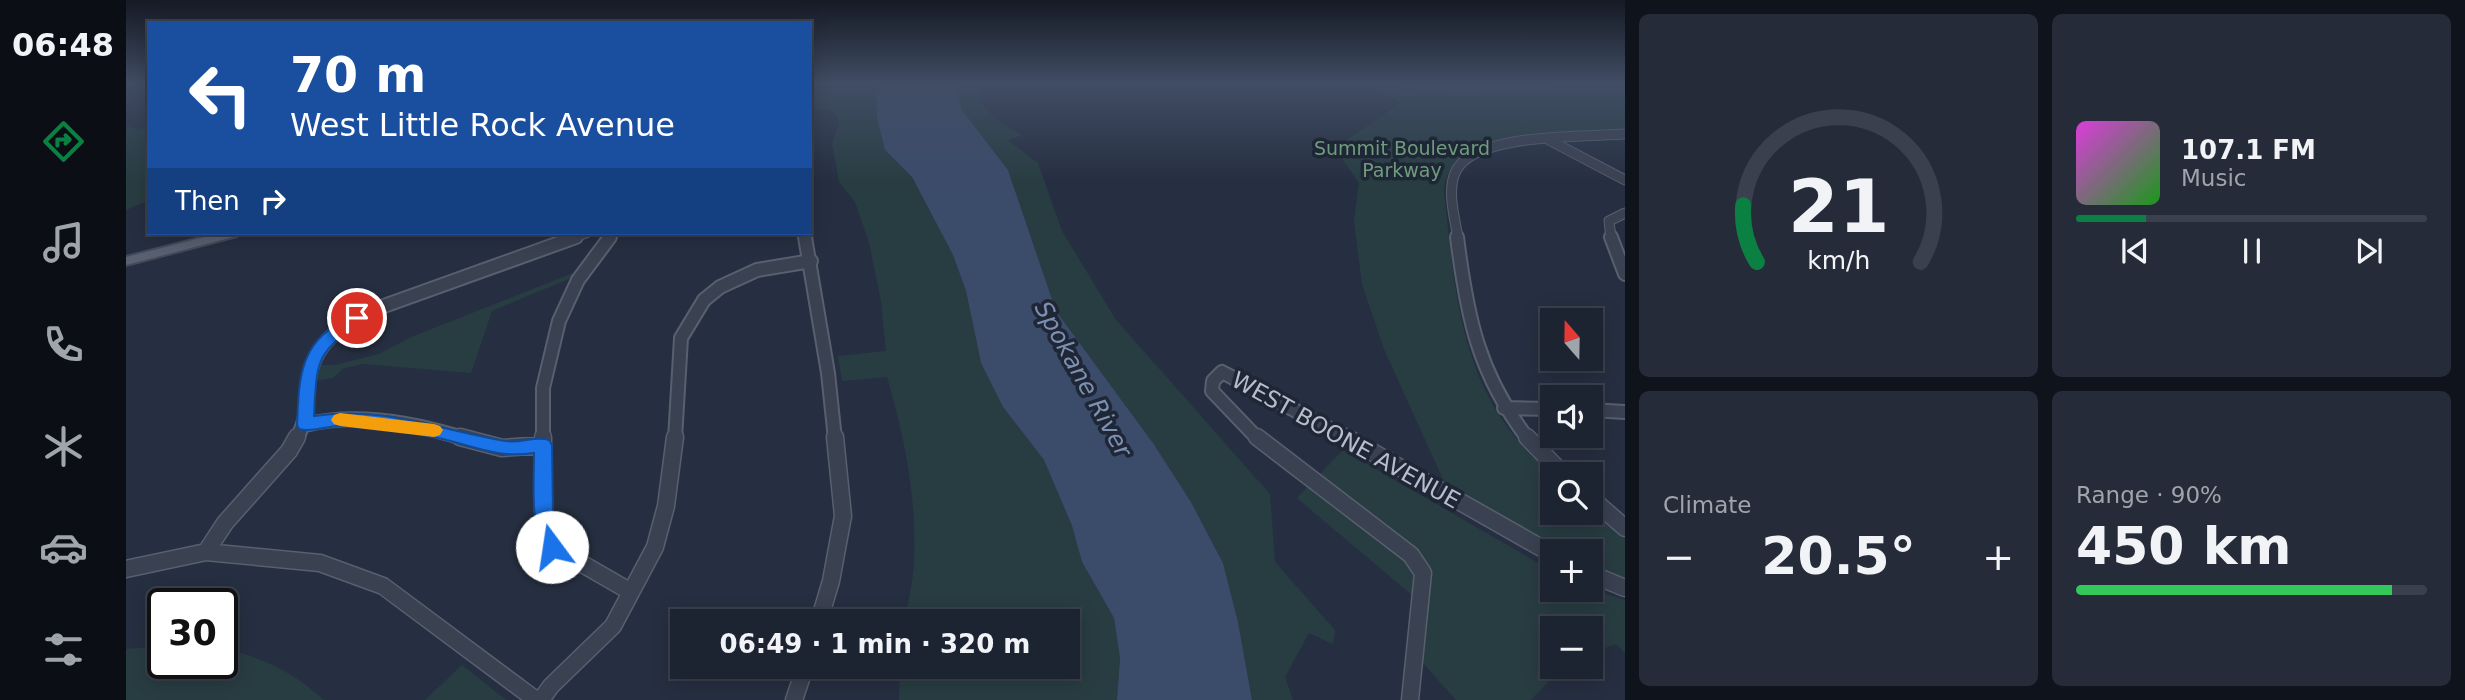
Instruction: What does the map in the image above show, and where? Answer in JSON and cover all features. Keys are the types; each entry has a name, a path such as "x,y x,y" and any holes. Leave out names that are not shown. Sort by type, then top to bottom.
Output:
{"main road":[{"path":"126,261 225,235"}],"street":[{"path":"1551,462 1522,433 1504,408 1482,366 1465,307 1452,190 1453,178 1464,162 1487,149 1506,144 1625,134"},
{"path":"1548,140 1625,180"},
{"path":"1625,213 1609,221 1610,235 1625,273"},
{"path":"206,552 225,523 289,451 305,425 311,364 326,339 343,325 370,311 580,235"},
{"path":"612,235 578,280 559,321 543,388 543,510 552,547 631,592"},
{"path":"804,235 828,373 843,516 831,581 823,609"},
{"path":"126,569 206,552 320,562 383,586 538,700 613,626 655,547 666,506 675,441 681,338 704,300 720,288 757,270 811,261"},
{"name":"WEST BOONE AVENUE","path":"1410,700 1423,573 1411,555 1266,447 1212,391 1213,381 1222,372 1318,421 1540,547"},
{"path":"1504,408 1540,409"},
{"path":"1603,411 1625,412"},
{"path":"305,425 334,419 394,424 511,449 543,445"},
{"path":"1603,509 1625,528"},
{"path":"1603,579 1625,588"},
{"path":"793,700 801,679"}],"green space":[{"path":"836,116 877,116 885,150 912,177 953,255 966,291 981,363 1003,407 1044,460 1072,526 1082,562 1114,618 1120,658 1117,700 899,700 900,679 1080,679 1080,609 907,609 913,570 912,492 887,377 842,381 838,356 886,351 881,301 869,242 855,202 839,182 832,143 839,124"},
{"path":"966,116 993,116 1022,135 1008,140 1038,163 1062,231 1116,320 1270,494 1275,562 1335,630 1333,644 1309,633 1285,677 1293,700 1252,700 1238,622 1223,563 1191,502 1153,443 1056,311 1008,170"},
{"name":"Summit Boulevard Parkway","path":"1382,116 1625,116 1625,131 1482,147 1467,154 1451,169 1444,192 1455,286 1469,348 1493,406 1511,432 1540,462 1540,525 1603,525 1603,519 1625,538 1625,578 1603,570 1603,539 1540,539 1447,488 1384,349 1362,284 1354,220 1359,183 1335,148"},
{"path":"126,126 139,129 147,127 147,201 126,210"},
{"path":"576,272 571,278 492,311 471,373 363,364 344,368 333,378 315,381 317,365 335,365 379,354 409,338"},
{"path":"1343,450 1540,564 1540,602 1603,602 1603,593 1625,600 1625,653 1616,644 1603,649 1603,616 1540,616 1540,679 1551,679 1531,700 1456,700 1423,663 1426,607 1297,498"},
{"path":"147,647 147,679 238,679 238,652 264,661 289,674 324,700 126,700 126,649"},
{"path":"462,665 506,700 425,700"}],"water":[{"name":"Spokane River","path":"877,116 966,116 1008,170 1056,311 1153,443 1191,502 1223,563 1238,622 1252,700 1117,700 1120,658 1114,618 1082,562 1072,526 1044,460 1003,407 981,363 966,291 953,255 912,177 885,150"}],"slow traffic":[{"path":"340,420 434,430"}],"route":[{"path":"357,318 326,339 316,352 308,377 305,425 334,419 394,424 420,427 477,443 511,449 543,445 543,510 552,547"}]}
